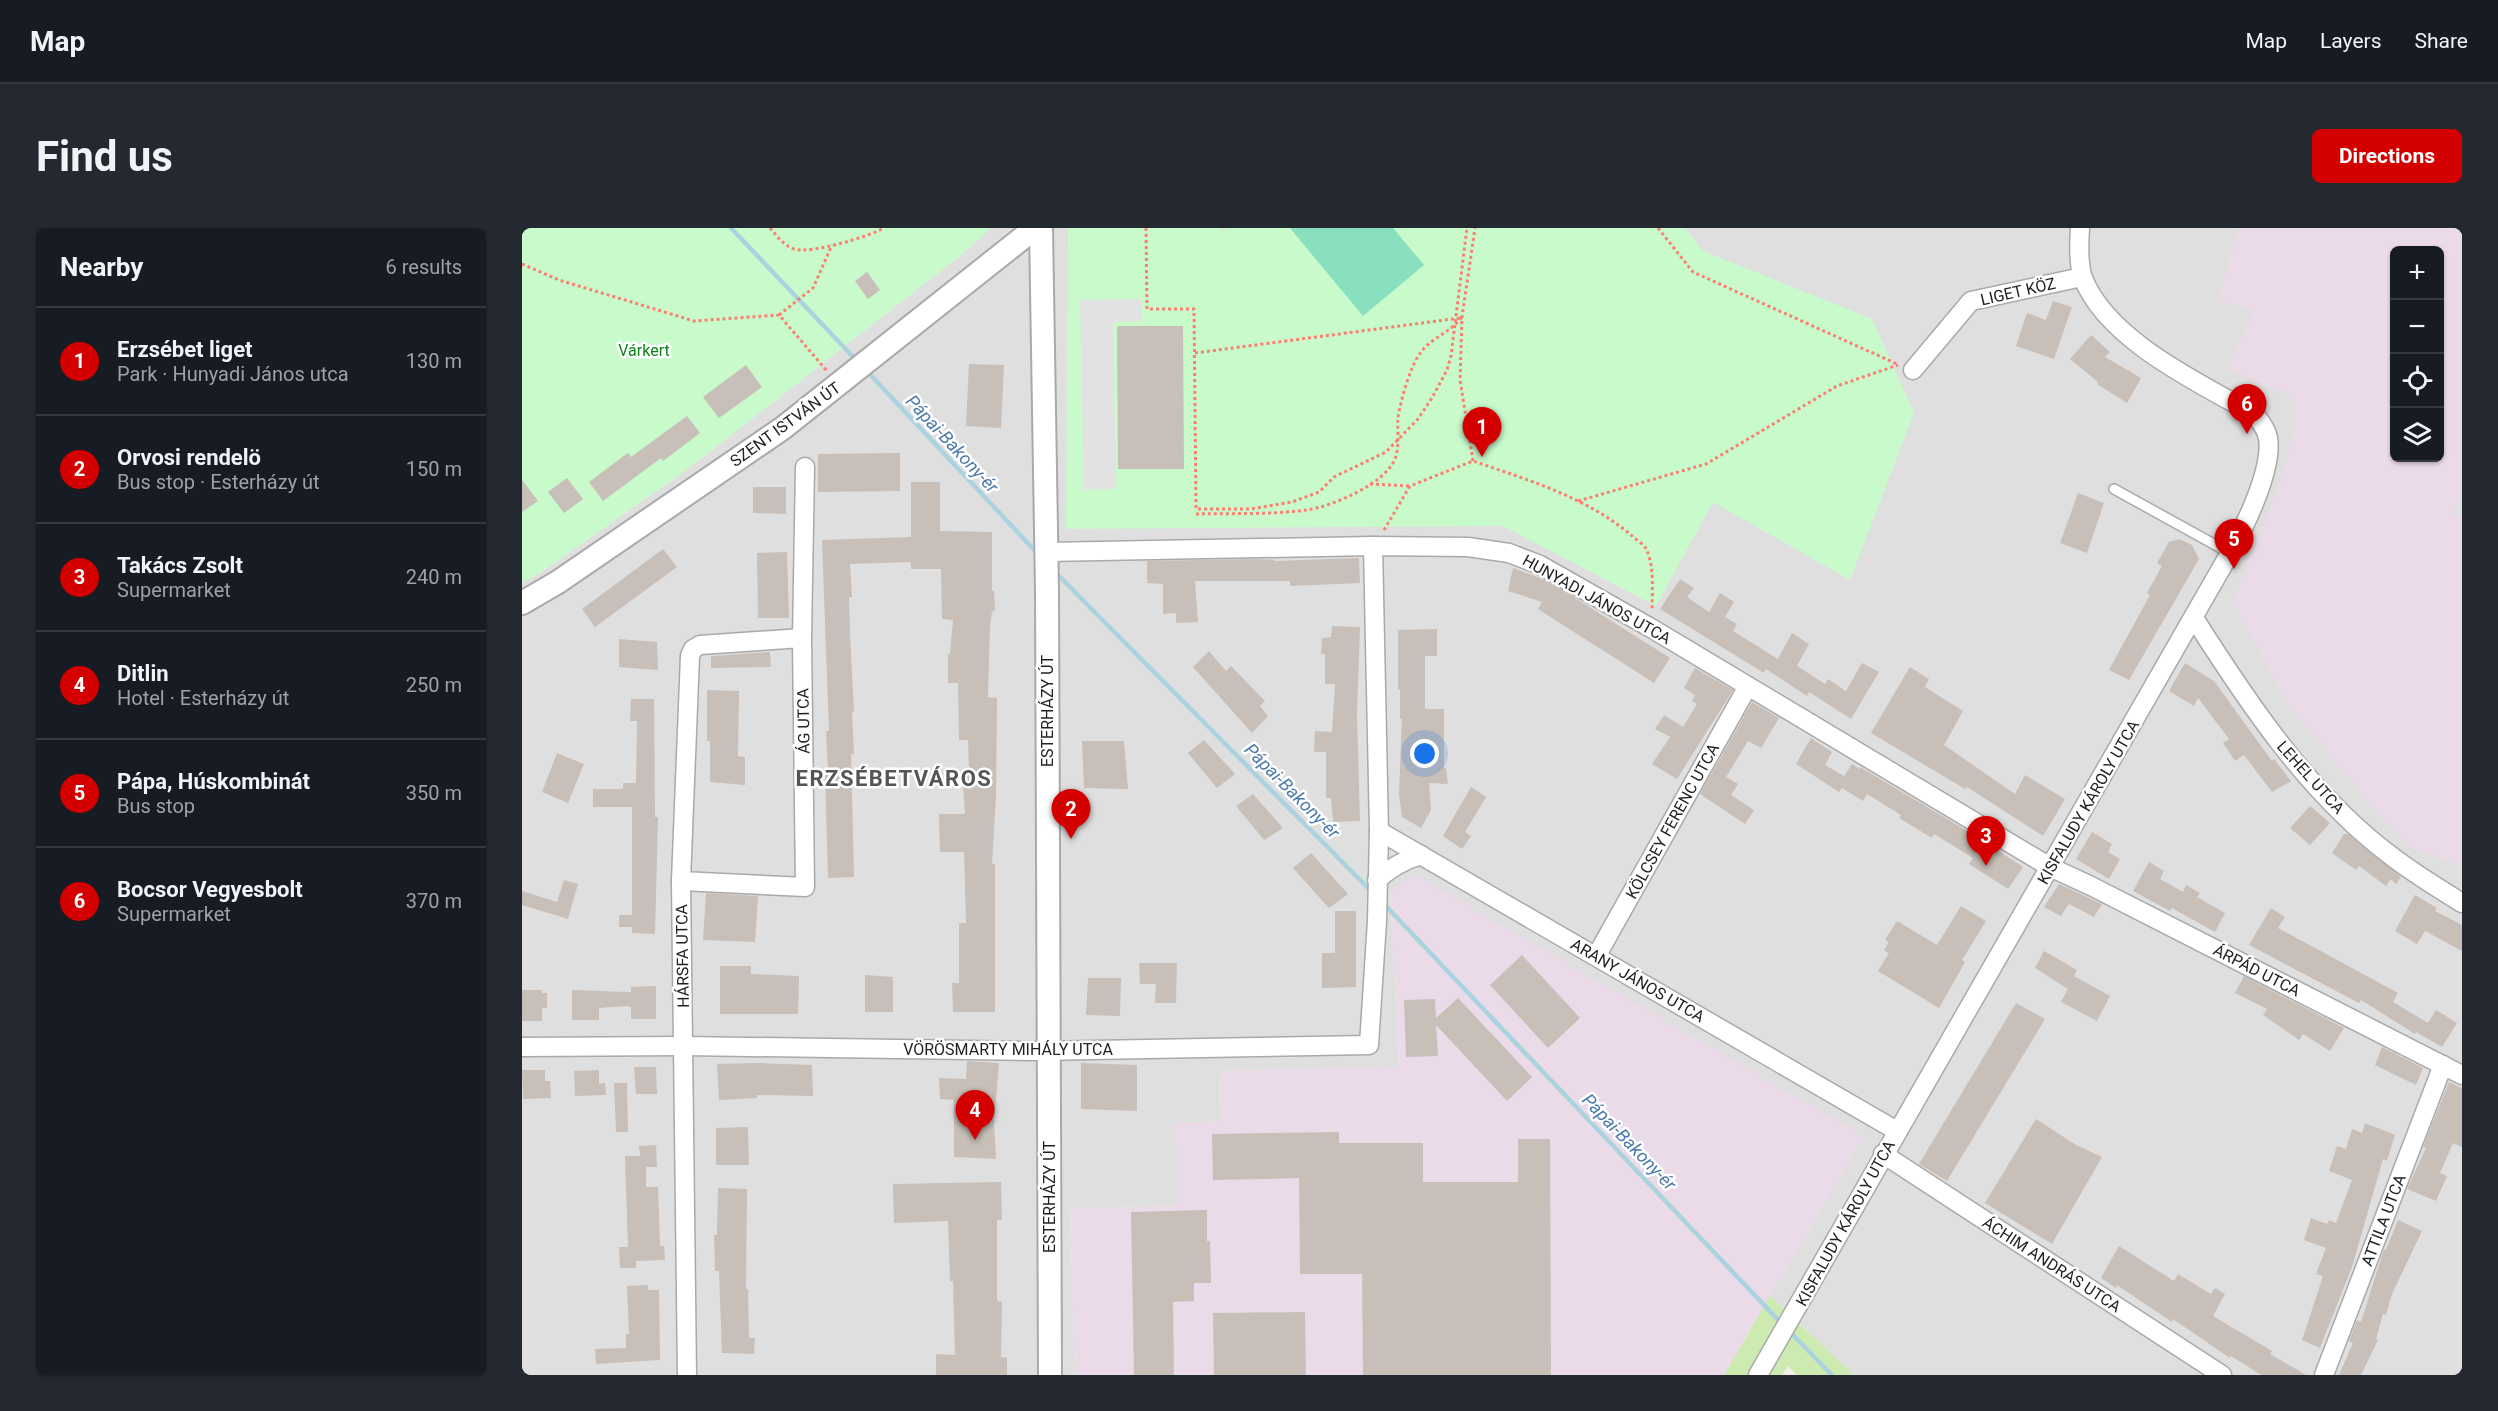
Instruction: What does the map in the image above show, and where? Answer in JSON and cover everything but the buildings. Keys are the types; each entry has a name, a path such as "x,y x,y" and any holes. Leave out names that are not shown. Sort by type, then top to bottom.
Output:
{"street":[{"name":"SZENT ISTVÁN ÚT","path":"522,603 558,582 783,428 1035,228"},
{"name":"ESTERHÁZY ÚT","path":"1041,228 1047,591 1050,1375"},
{"path":"2080,228 2082,277"},
{"name":"LIGET KÖZ","path":"1905,367 1931,348 1971,302 2082,277"},
{"name":"KISFALUDY KÁROLY UTCA","path":"1758,1375 1883,1154 2194,618 2248,519 2266,466 2267,436 2263,424 2254,414 2178,371 2125,333 2097,304 2082,277"},
{"name":"ÁG UTCA","path":"681,881 805,887 802,638 805,467"},
{"name":"HUNYADI JÁNOS UTCA","path":"1046,553 1373,546 1468,547 1509,553 1540,565 1651,628 2050,867"},
{"path":"1373,546 1379,831 1377,880"},
{"name":"LEHEL UTCA","path":"2194,618 2271,731 2335,805 2389,855 2462,903"},
{"name":"HÁRSFA UTCA","path":"687,1375 681,881 688,670 693,649 700,645 802,638"},
{"name":"KÖLCSEY FERENC UTCA","path":"1597,956 1748,686"},
{"name":"ARANY JÁNOS UTCA","path":"1379,831 1897,1131"},
{"path":"1377,880 1407,859 1421,855"},
{"name":"ÁRPÁD UTCA","path":"2050,867 2462,1075"},
{"name":"VÖRÖSMARTY MIHÁLY UTCA","path":"522,1047 684,1046 1048,1051 1369,1045 1377,921 1377,880"},
{"name":"ATTILA UTCA","path":"2324,1375 2443,1065"},
{"name":"ÁCHIM ANDRÁS UTCA","path":"1883,1154 2222,1375"}],"lane":[{"path":"2114,489 2230,553"}],"path":[{"path":"770,228 785,245 797,250 832,245 884,228"},
{"path":"1146,228 1147,309 1194,309 1196,511"},
{"path":"1196,511 1251,509 1292,502 1319,492 1334,477 1386,452 1397,441 1418,419 1447,370 1467,228"},
{"path":"1473,461 1460,380 1462,317 1475,228"},
{"path":"1658,228 1693,272 1905,367"},
{"path":"522,264 559,280 694,321 779,315 813,288 832,245"},
{"path":"779,315 844,381"},
{"path":"1194,353 1462,317"},
{"path":"1196,511 1307,510 1336,501 1370,484 1385,472 1395,459 1398,416 1413,366 1421,352 1431,342 1452,330 1462,317"},
{"path":"1578,501 1706,464 1837,386 1905,367 1931,348"},
{"path":"1370,484 1410,486 1473,461 1578,501 1613,520 1645,547 1653,577 1651,628"},
{"path":"1395,513 1410,486"}],"shaded area":[{"path":"991,228 2462,228 2462,1375 1854,1375 1770,1296 1863,1136 1390,891 1399,1067 1219,1071 1220,1121 1176,1123 1179,1206 1070,1209 1075,1375 522,1375 522,583 543,571 693,465 961,255"},
{"path":"2239,228 2462,228 2462,495 2452,511 2462,519 2462,865 2410,847 2369,803 2287,703 2233,603 2280,482 2295,426 2294,398 2228,368 2253,312 2218,299"},
{"path":"1141,299 1141,321 1113,322 1116,489 1084,490 1080,300"},
{"path":"1415,875 1863,1136 1724,1375 1075,1375 1070,1209 1178,1206 1176,1123 1220,1121 1219,1071 1399,1067 1390,891"}],"green space":[{"name":"Várkert","path":"522,228 991,228 961,255 693,465 543,571 522,583"},
{"path":"1068,228 1220,228 1223,231 1226,228 1685,228 1703,251 1872,319 1914,413 1850,580 1713,502 1656,606 1503,526 1066,529"},
{"path":"1290,228 1393,228 1424,265 1363,316"},
{"path":"1770,1296 1854,1375 1797,1375 1788,1366 1782,1375 1724,1375"}],"waterway":[{"name":"Pápai-Bakony-ér","path":"731,228 857,361"},
{"name":"Pápai-Bakony-ér","path":"865,369 1038,554"},
{"name":"Pápai-Bakony-ér","path":"1054,571 1371,891"},
{"name":"Pápai-Bakony-ér","path":"1383,903 1782,1324"},
{"name":"Pápai-Bakony-ér","path":"1788,1330 1832,1375"}],"place":[{"name":"Bocsor Vegyesbolt","path":"2247,434"},
{"name":"Erzsébet liget","path":"1482,457"},
{"name":"Pápa, Húskombinát","path":"2234,569"},
{"name":"Orvosi rendelö","path":"1071,839"},
{"name":"Takács Zsolt","path":"1986,866"},
{"name":"Ditlin","path":"975,1140"}],"district":[{"name":"ERZSÉBETVÁROS","path":"894,778"}]}
